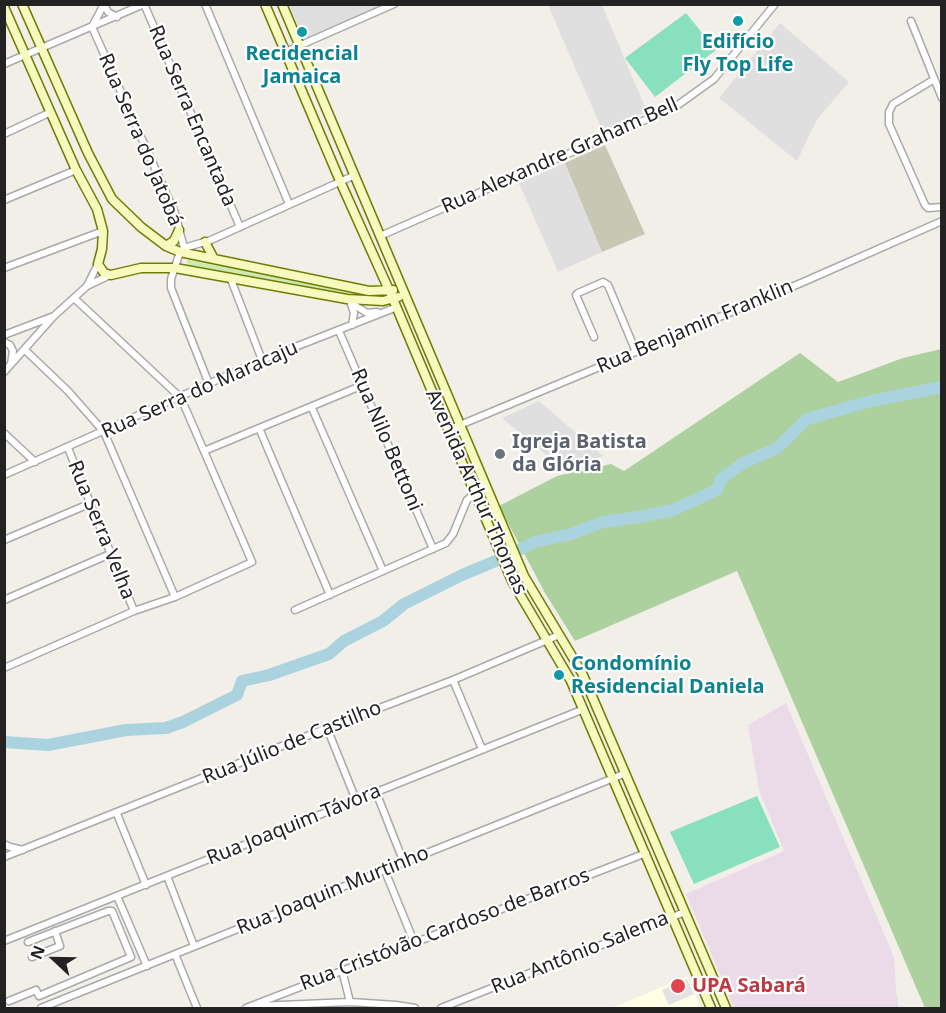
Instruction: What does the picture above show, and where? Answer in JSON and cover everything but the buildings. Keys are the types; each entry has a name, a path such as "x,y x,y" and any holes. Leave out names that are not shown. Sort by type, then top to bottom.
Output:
{"main road":[{"path":"22,4 88,153 112,200 141,227 166,246 214,259 369,291 393,299"},
{"name":"Avenida Arthur Thomas","path":"265,4 512,581 571,681 711,1008"},
{"name":"Avenida Arthur Thomas","path":"282,4 524,576 582,673 726,1008"},
{"path":"4,7 76,170 97,209 103,231 98,264 104,273 111,275 141,268 175,268 349,301 370,302 393,299 402,290"},
{"path":"97,209 112,200"},
{"path":"166,246 174,241 179,230"},
{"path":"205,242 214,259"}],"street":[{"path":"92,27 104,4"},
{"path":"104,4 108,12 118,17"},
{"path":"4,64 144,4"},
{"name":"Rua Serra Encantada","path":"144,4 240,227"},
{"path":"205,4 289,204"},
{"path":"285,52 394,4"},
{"name":"Rua Alexandre Graham Bell","path":"380,236 675,108 714,79 775,4"},
{"path":"911,21 942,98"},
{"name":"Rua Serra do Jatobá","path":"92,27 170,203 179,230 182,250"},
{"path":"933,80 893,104 889,112 889,124 925,205 928,208 942,207"},
{"path":"4,134 51,112"},
{"path":"4,200 76,170"},
{"path":"209,384 171,288 171,279 182,250 240,227 355,175"},
{"name":"Rua Benjamin Franklin","path":"448,430 801,283 942,221"},
{"path":"4,268 103,231"},
{"path":"87,286 98,264"},
{"path":"4,372 54,316 87,286 111,275"},
{"path":"230,277 262,360"},
{"path":"594,337 576,295 603,282 608,285 636,352"},
{"path":"4,668 134,611 175,597 252,562 181,398 74,298"},
{"name":"Rua Serra do Maracaju","path":"4,476 262,360 352,326 381,312 393,299"},
{"path":"349,301 367,313 381,312"},
{"path":"349,301 354,313 352,326"},
{"path":"4,335 54,316"},
{"name":"Rua Nilo Bettoni","path":"339,331 433,549"},
{"path":"4,342 13,351 11,365"},
{"path":"25,350 68,391 104,432 175,597"},
{"path":"204,451 363,385"},
{"path":"312,408 383,571"},
{"path":"259,428 330,595"},
{"path":"4,433 35,462"},
{"name":"Rua Serra Velha","path":"68,448 134,611"},
{"path":"296,610 446,543 453,534 467,500 474,494"},
{"path":"4,540 89,504"},
{"path":"4,600 110,554"},
{"name":"Rua Júlio de Castilho","path":"4,857 453,680 560,635"},
{"path":"453,680 482,749"},
{"name":"Rua Joaquim Távora","path":"4,941 584,709"},
{"path":"327,728 356,800"},
{"name":"Rua Joaquin Murtinho","path":"41,1008 626,773"},
{"path":"376,792 404,863"},
{"path":"117,814 146,885"},
{"path":"4,844 24,850"},
{"name":"Rua Cristóvão Cardoso de Barros","path":"249,1007 646,853"},
{"path":"384,871 414,942"},
{"path":"167,876 194,946"},
{"path":"117,896 147,966"},
{"path":"9,1001 36,990 39,996 130,959 131,953 112,911 28,942"},
{"name":"Rua Antônio Salema","path":"441,1008 685,912"},
{"path":"32,957 60,946 55,932"},
{"path":"124,937 133,934"},
{"path":"176,954 197,1008"},
{"path":"342,970 350,1002"},
{"path":"249,1007 350,1002 415,1008"}],"shaded area":[{"path":"376,4 377,7 303,39 289,5"},
{"path":"548,5 602,5 647,112 603,132"},
{"path":"780,23 849,82 816,121 797,161 719,98"},
{"path":"605,145 645,234 602,252 565,163"},
{"path":"565,163 602,252 558,272 519,183"},
{"path":"539,401 603,456 565,470 502,418"},
{"path":"786,703 894,957 899,1008 734,1008 686,894 784,851 759,790 748,725"},
{"name":"UPA Sabará","path":"687,976 701,1008 613,1008"},
{"path":"687,979 694,994 669,1005 662,990"}],"green space":[{"path":"686,13 716,50 655,97 625,58"},
{"path":"190,259 362,293 361,298 188,265 187,261"},
{"path":"941,349 942,1008 925,1008 737,571 575,641 545,593 499,506 557,476 611,464 624,471 800,353 838,382 903,358"},
{"path":"757,796 780,847 694,884 670,832"}],"waterway":[{"path":"521,549 535,542 571,534 603,522 673,510 717,490 721,479 743,463 777,448 807,419 871,401 942,387"},
{"path":"4,742 48,745 126,730 166,728 183,722 237,695 242,681 269,675 329,654 344,641 383,621 404,604 498,560"}],"place":[{"name":"Edifício Fly Top Life","path":"738,21"},
{"name":"Recidencial Jamaica","path":"302,32"},
{"name":"Igreja Batista da Glória","path":"500,454"},
{"name":"Condomínio Residencial Daniela","path":"559,675"},
{"name":"UPA Sabará","path":"678,986"}]}
